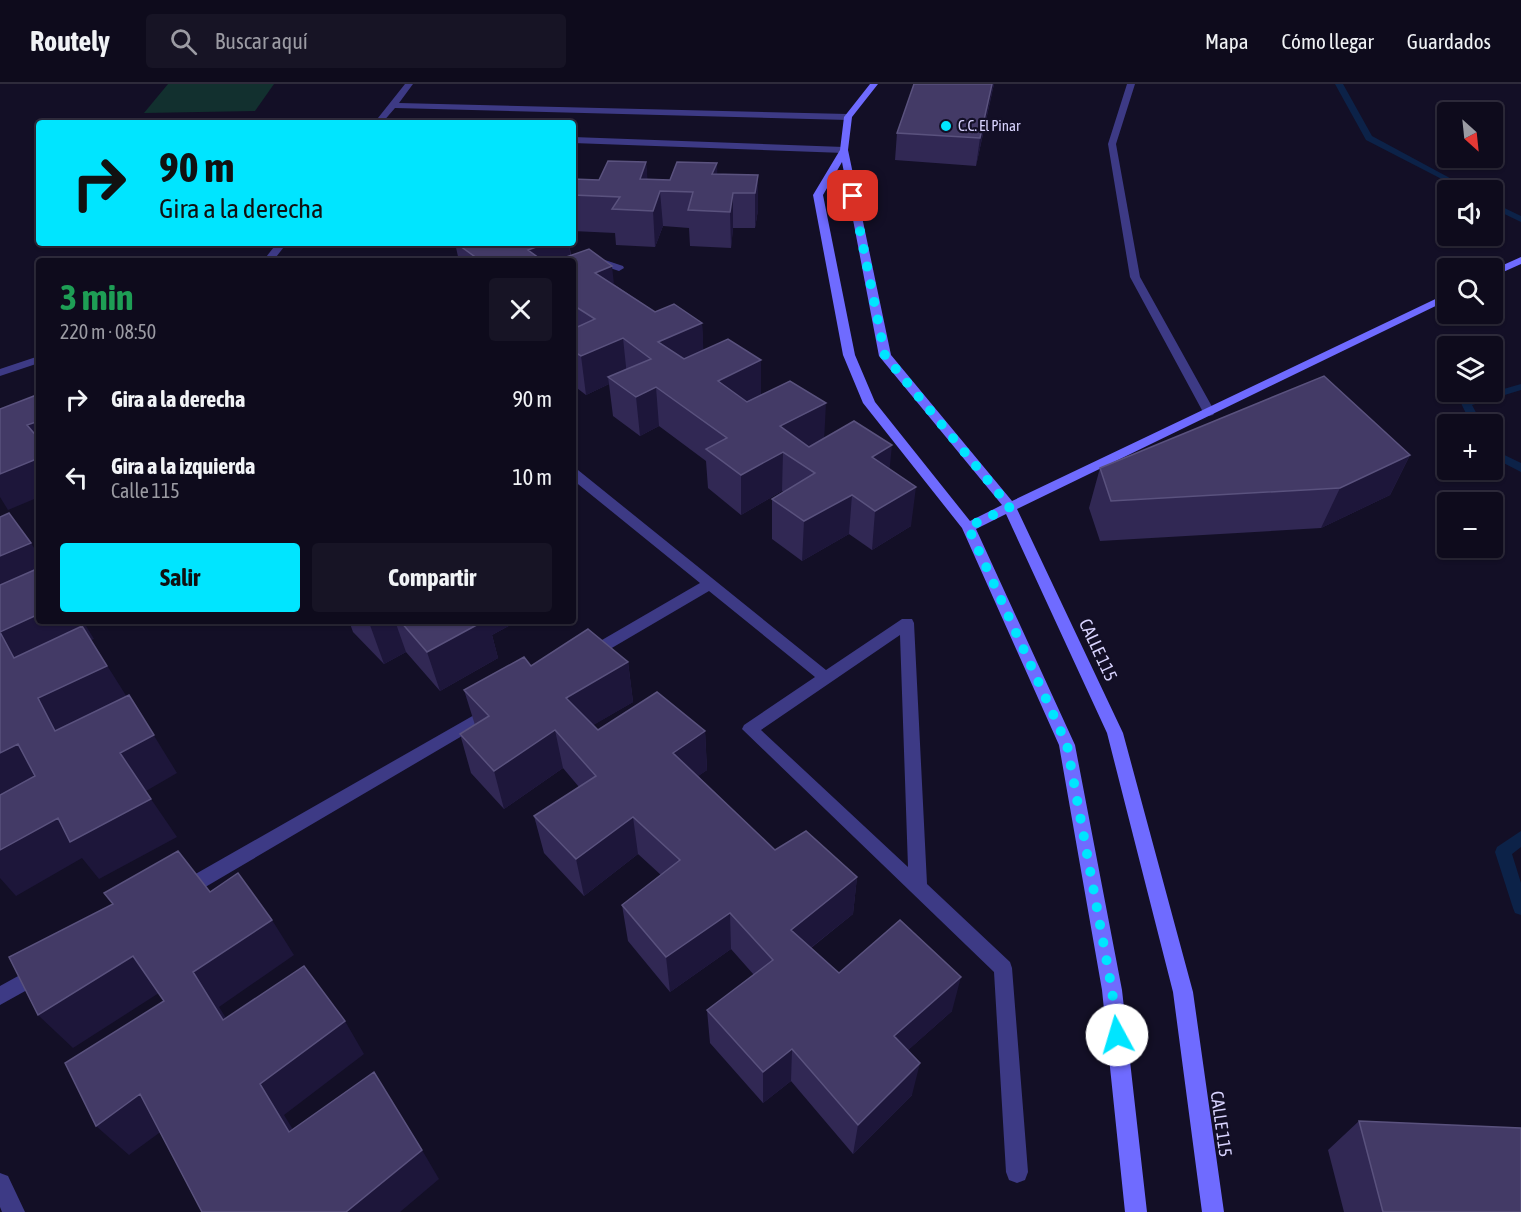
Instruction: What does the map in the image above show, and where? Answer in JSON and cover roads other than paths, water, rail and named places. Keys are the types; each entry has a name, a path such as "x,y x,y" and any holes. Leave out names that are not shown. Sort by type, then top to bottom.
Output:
{"main road":[{"path":"848,117 874,84"},
{"name":"CALLE 115","path":"848,117 844,150 885,356 1010,507 1115,732 1183,992 1213,1212"},
{"name":"CALLE 115","path":"844,150 818,195 849,355 869,403 968,527 1067,745 1112,990 1136,1212"},
{"path":"1503,269 1521,260"},
{"path":"968,527 1437,301"}],"street":[{"path":"380,120 409,84"},
{"path":"1131,84 1112,144 1135,277 1209,412"},
{"path":"393,105 848,117"},
{"path":"576,140 844,150"},
{"path":"270,258 280,246"},
{"path":"586,256 619,268"},
{"path":"0,373 36,360"},
{"path":"576,475 826,678"},
{"path":"576,662 710,584"},
{"path":"918,889 907,623 750,729 918,889 1003,968 1017,1172"},
{"path":"165,901 504,703"},
{"path":"0,996 51,966"},
{"path":"0,1184 14,1212"}],"waterway":[{"path":"1339,84 1369,138 1449,180"},
{"path":"1503,210 1521,219"},
{"path":"1471,414 1466,403 1521,387"},
{"path":"1503,458 1521,468"},
{"path":"1521,838 1503,852 1521,908"}],"place":[{"name":"C.C. El Pinar","path":"946,126"}]}
